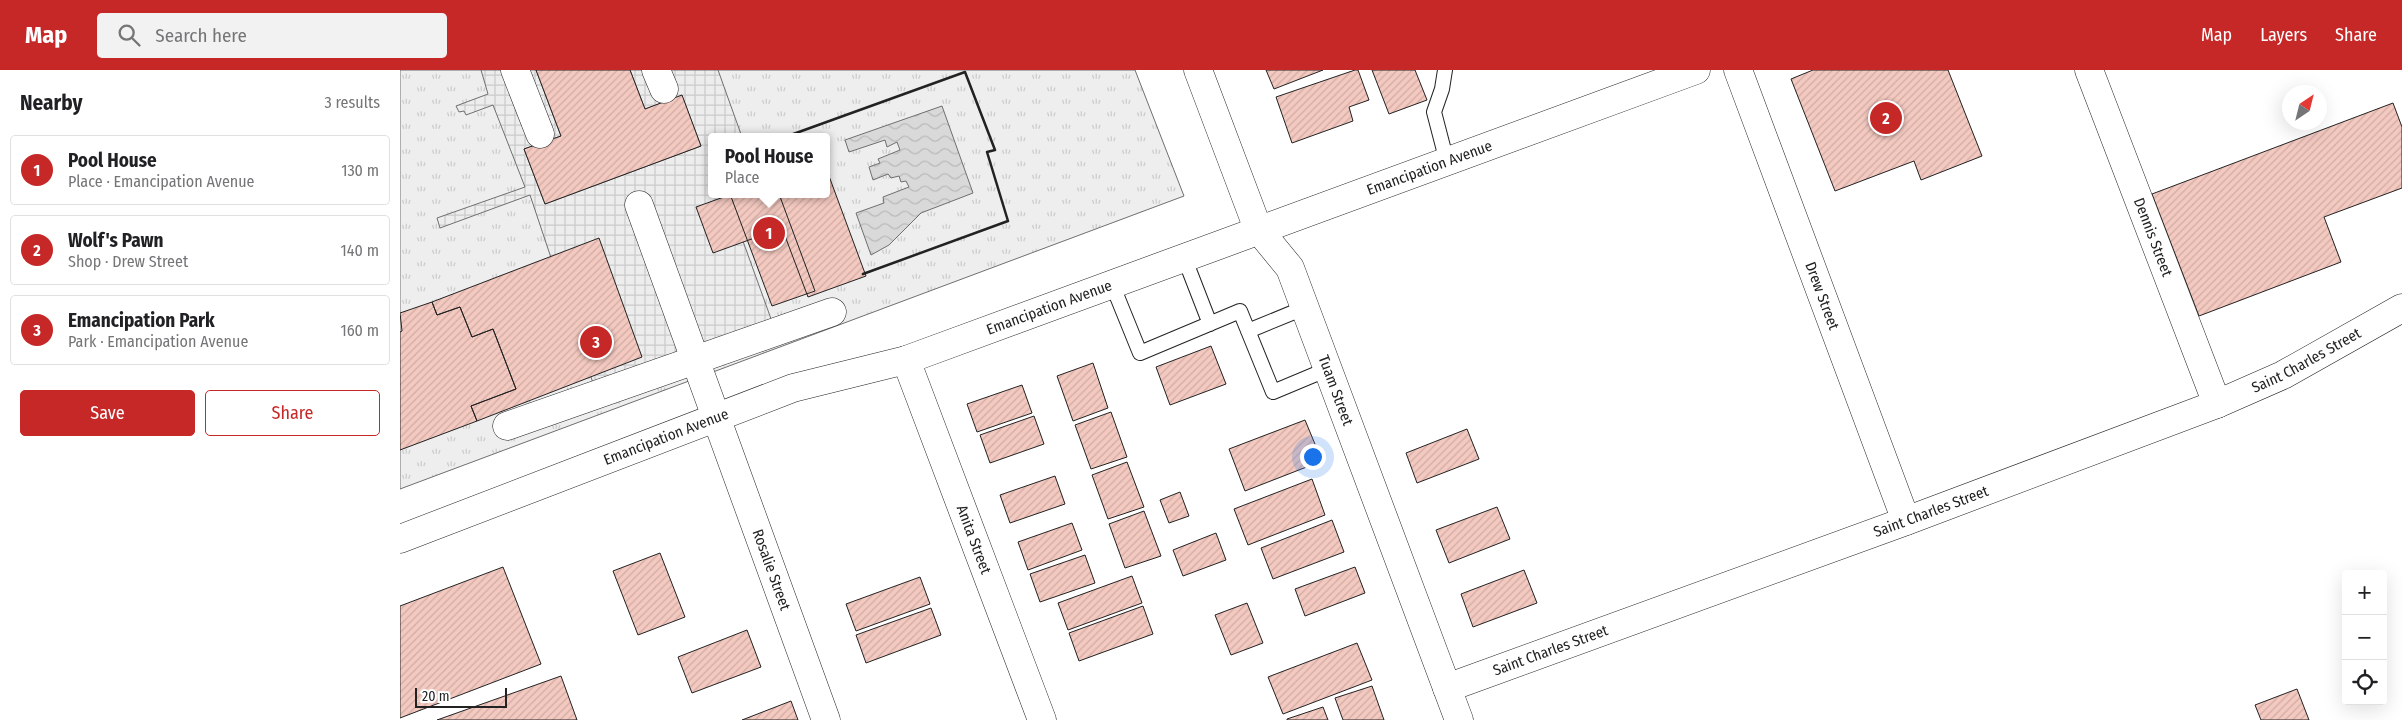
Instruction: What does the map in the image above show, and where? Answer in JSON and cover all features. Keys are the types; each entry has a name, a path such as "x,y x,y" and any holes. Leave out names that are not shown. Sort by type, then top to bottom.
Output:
{"street":[{"path":"515,70 540,134"},
{"name":"Tuam Street","path":"1198,70 1258,230 1290,268 1459,720"},
{"name":"Emancipation Avenue","path":"400,539 793,388 906,360 1696,70"},
{"name":"Drew Street","path":"1738,70 1906,521"},
{"name":"Dennis Street","path":"2089,70 2216,404"},
{"name":"Rosalie Street","path":"639,205 694,361 826,720"},
{"name":"Saint Charles Street","path":"1448,688 1906,521 2216,404 2283,375 2402,308"},
{"path":"507,426 832,312"},
{"name":"Anita Street","path":"906,360 1042,720"}],"lane":[{"path":"1445,70 1442,90 1434,112 1447,162"},
{"path":"1184,257 1210,324"},
{"path":"1112,284 1140,353 1240,311 1273,392 1328,369"},
{"path":"1248,331 1304,308"}],"green space":[{"path":"400,70 1135,70 1184,196 400,489"}],"shaded area":[{"path":"481,70 536,70 561,136 524,149 545,204 701,146 682,96 645,109 630,70 718,70 741,133 708,133 708,198 727,198 779,341 601,407 530,195 440,228 437,218 525,187 493,105 466,115 464,111 459,112 456,106 488,94"}],"water":[{"path":"942,106 973,193 921,213 889,245 871,255 856,213 884,203 883,197 909,187 906,181 901,182 899,176 891,178 888,174 873,180 869,167 880,163 878,159 900,150 897,142 887,147 885,140 849,152 845,140"}],"building":[{"path":"536,70 630,70 645,109 682,95 701,146 545,204 524,149 561,136"},
{"path":"1266,70 1323,70 1274,89"},
{"path":"1358,70 1369,100 1349,107 1353,121 1292,143 1276,97"},
{"path":"1372,70 1415,70 1427,100 1389,114"},
{"path":"1813,70 1948,70 1982,156 1921,180 1914,161 1835,191 1791,79"},
{"path":"2393,103 2402,127 2402,188 2324,217 2341,262 2199,316 2152,194 2321,130 2327,130 2327,128"},
{"path":"830,179 866,276 808,297 782,228 713,253 696,207 721,198 830,198"},
{"path":"732,198 780,198 815,291 772,306"},
{"path":"599,238 642,357 477,421 471,406 516,389 493,329 472,337 460,307 437,315 432,302"},
{"path":"432,302 437,315 460,307 472,337 493,329 516,389 471,406 477,421 400,450 400,332 402,331 400,313"},
{"path":"1211,346 1226,384 1170,405 1156,367"},
{"path":"1093,363 1108,408 1073,421 1057,376"},
{"path":"1022,385 1032,413 977,432 967,404"},
{"path":"1111,412 1127,457 1091,469 1075,425"},
{"path":"1034,416 1044,444 990,463 980,435"},
{"path":"1305,420 1322,461 1245,491 1229,449"},
{"path":"1467,429 1479,459 1417,483 1406,453"},
{"path":"1127,462 1144,507 1108,519 1092,475"},
{"path":"1055,476 1065,504 1010,523 1000,495"},
{"path":"1312,479 1325,515 1248,545 1234,509"},
{"path":"1180,492 1189,516 1169,523 1160,500"},
{"path":"1497,507 1510,539 1449,563 1436,530"},
{"path":"1144,511 1161,556 1125,568 1109,524"},
{"path":"1332,520 1344,552 1273,579 1261,548"},
{"path":"1072,523 1082,550 1028,570 1018,542"},
{"path":"1216,533 1226,560 1183,576 1173,550"},
{"path":"660,553 685,617 638,635 613,571"},
{"path":"1085,555 1095,583 1040,602 1030,574"},
{"path":"503,567 541,664 400,718 400,606"},
{"path":"1355,567 1365,593 1305,616 1295,589"},
{"path":"1524,570 1537,603 1473,627 1461,594"},
{"path":"1132,576 1142,603 1068,630 1058,603"},
{"path":"920,577 930,604 856,631 846,604"},
{"path":"1247,603 1263,643 1231,655 1215,615"},
{"path":"1143,606 1153,634 1079,661 1069,633"},
{"path":"931,608 941,635 866,663 856,635"},
{"path":"747,630 761,667 692,693 678,657"},
{"path":"1357,643 1372,680 1283,714 1268,677"},
{"path":"561,676 577,720 437,720"},
{"path":"1372,686 1384,720 1343,720 1335,698"},
{"path":"2297,689 2309,720 2261,720 2255,705"},
{"path":"791,701 798,720 742,720"},
{"path":"1323,707 1328,720 1287,720 1287,719"}],"wall":[{"path":"796,133 965,72 995,150 987,152 1008,221 863,274"}],"place":[{"name":"Wolf's Pawn","path":"1886,118"},
{"name":"Pool House","path":"769,233"},
{"name":"Emancipation Park","path":"596,342"}]}
